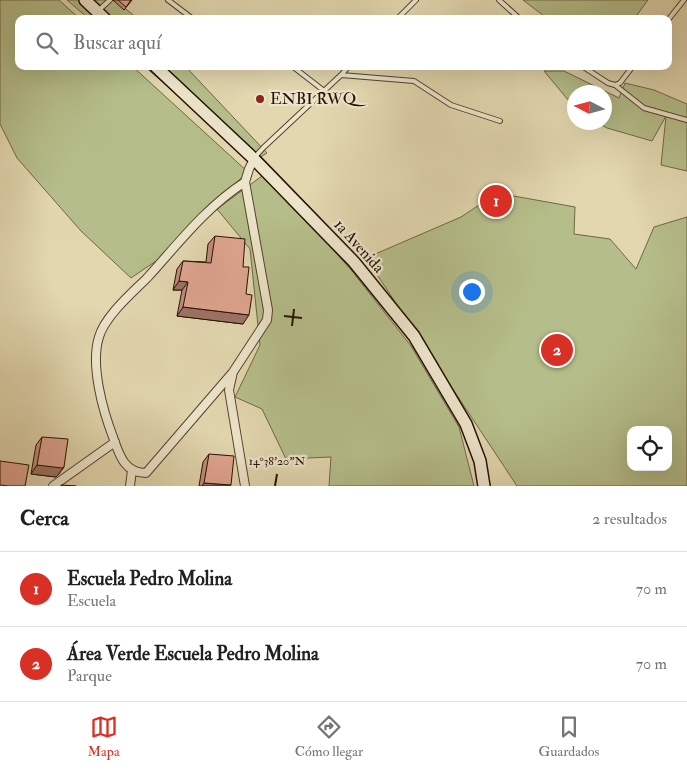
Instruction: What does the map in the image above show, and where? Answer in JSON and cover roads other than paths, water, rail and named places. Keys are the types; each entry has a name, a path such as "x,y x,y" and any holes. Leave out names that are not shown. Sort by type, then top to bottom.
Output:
{"main road":[{"path":"85,0 101,15"},
{"name":"1a Avenida","path":"159,70 254,159 354,262 414,336 466,424 480,461 484,486"}],"street":[{"path":"245,182 226,194 193,225 115,311 99,334 96,360 106,419 122,461 137,473 146,473 233,372 267,320 268,310 245,182 248,169 254,159"},
{"path":"233,372 229,390 245,486"},
{"path":"52,486 115,442"},
{"path":"130,486 132,470"}],"lane":[{"path":"101,15 110,0"},
{"path":"168,0 188,15"},
{"path":"401,15 416,0"},
{"path":"498,0 515,15"},
{"path":"672,15 684,0"},
{"path":"297,70 323,90"},
{"path":"254,159 263,148 345,70"},
{"path":"588,70 608,83 615,85 644,108 687,120"},
{"path":"615,85 620,83 630,70"},
{"path":"341,75 414,81 451,105 500,121"}],"place":[{"name":"ENBI RWQ","path":"260,99"},
{"name":"Escuela Pedro Molina","path":"496,201"},
{"name":"Área Verde Escuela Pedro Molina","path":"557,350"}]}
